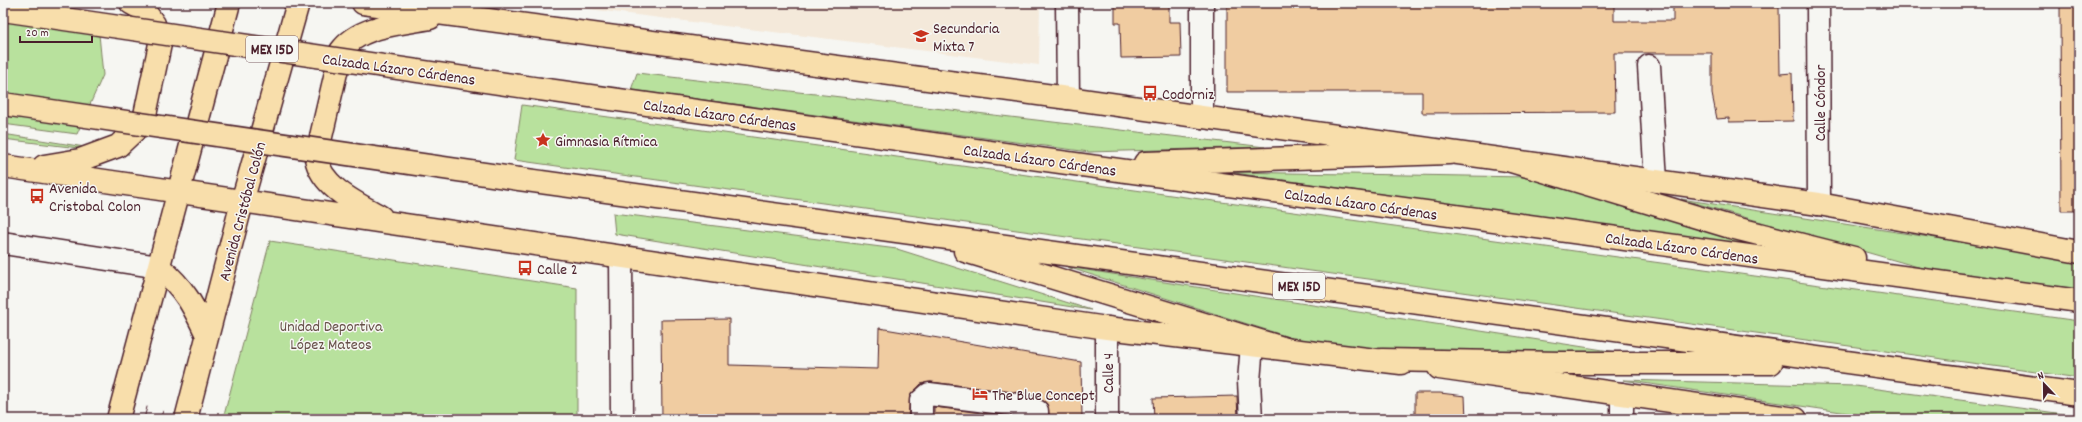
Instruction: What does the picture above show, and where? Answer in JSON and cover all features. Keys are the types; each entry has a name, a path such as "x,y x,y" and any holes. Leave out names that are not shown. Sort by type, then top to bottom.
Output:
{"main road":[{"path":"27,170 80,160 118,146 134,131 145,115 160,44 154,24 144,10 131,3"},
{"path":"118,419 229,3"},
{"name":"Avenida Cristóbal Colón","path":"186,419 242,202 298,3"},
{"path":"363,3 1068,98 1449,153 1819,204 2079,252"},
{"name":"Calzada Lázaro Cárdenas","path":"3,10 540,89 1082,165 2079,301"},
{"path":"387,222 337,189 328,182 318,169 316,158 342,51 348,42 357,36 372,30 451,15"},
{"name":"MEX 15D","path":"3,104 519,179 2079,394"},
{"path":"1082,165 1449,153"},
{"path":"1511,161 1727,226 1958,284"},
{"path":"3,166 1107,328 1382,360 1785,418"},
{"path":"901,231 1286,349"},
{"path":"159,267 177,282 188,298 207,335"},
{"path":"1382,360 1561,363 1853,363"}],"street":[{"path":"1067,3 1068,98"},
{"path":"1202,3 1202,117"},
{"name":"Calle Cóndor","path":"1818,3 1819,204"},
{"path":"1649,66 1656,181"},
{"path":"3,243 159,267"},
{"path":"621,256 622,419"},
{"name":"Calle 4","path":"1107,328 1108,419"},
{"path":"1251,419 1249,381 1252,345"},
{"path":"921,419 921,401 929,394 1027,406 1037,411 1037,419"},
{"path":"1622,394 1622,419"}],"shaded area":[{"name":"Secundaria Mixta 7","path":"532,3 1040,3 1039,65 564,6"}],"green space":[{"path":"3,3 97,14 103,75 77,134 3,124"},
{"path":"637,73 1265,147 1089,152 631,90"},
{"path":"522,105 2079,321 2079,378 514,160"},
{"path":"3,134 129,154 3,139"},
{"path":"1228,172 1527,177 1775,251"},
{"path":"1681,199 2079,260 2079,292 1946,275"},
{"path":"613,213 897,249 1091,310 615,234"},
{"name":"Unidad Deportiva López Mateos","path":"270,241 577,288 577,419 223,419"},
{"path":"1067,267 1655,358 1376,349 1298,340"},
{"path":"1623,380 1855,386 2079,416 2079,419 1889,419"}],"building":[{"path":"1115,3 1169,3 1169,22 1180,22 1181,57 1121,58 1120,23 1115,23"},
{"path":"1227,3 1614,3 1614,21 1673,21 1673,3 1727,3 1727,7 1779,7 1780,74 1792,73 1793,121 1729,122 1729,118 1717,119 1712,94 1712,53 1614,53 1615,112 1422,113 1422,92 1227,92"},
{"path":"2060,3 2079,3 2079,211 2061,211"},
{"path":"729,319 729,365 878,369 879,328 1081,362 1082,419 1050,419 1047,404 1029,394 931,382 921,384 910,396 908,419 662,419 661,320"},
{"path":"1415,393 1440,393 1465,396 1466,419 1415,419"},
{"path":"1237,396 1238,419 1154,419 1153,398"},
{"path":"934,407 1023,418 1024,419 934,419"}],"tram line":[{"path":"144,419 147,407"},
{"path":"160,419 163,411"}],"place":[{"name":"Secundaria Mixta 7","path":"921,36"},
{"name":"Codorniz","path":"1150,93"},
{"name":"Gimnasia Rítmica","path":"543,140"},
{"name":"Avenida Cristobal Colon","path":"37,196"},
{"name":"Calle 2","path":"525,268"},
{"name":"The Blue Concept","path":"980,394"}]}
